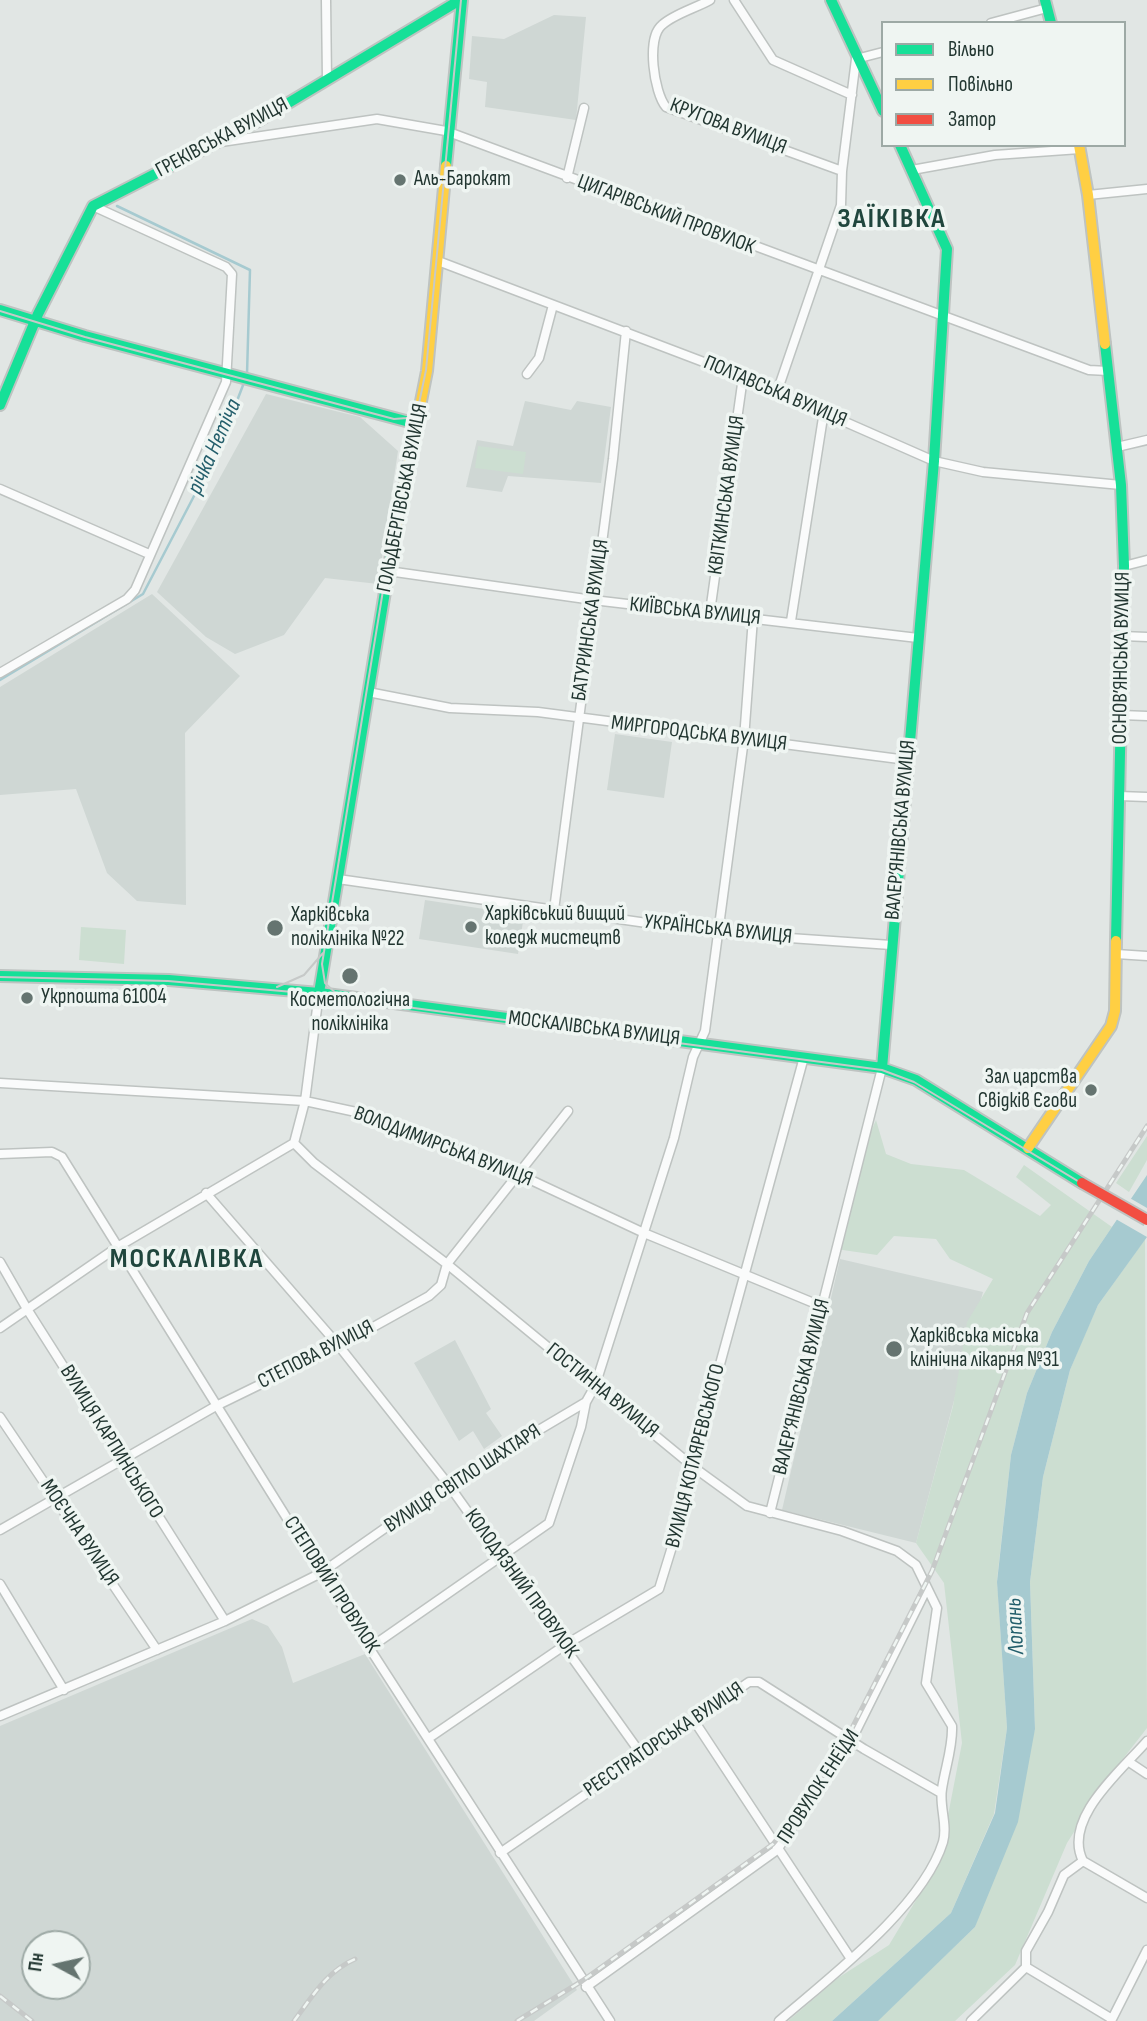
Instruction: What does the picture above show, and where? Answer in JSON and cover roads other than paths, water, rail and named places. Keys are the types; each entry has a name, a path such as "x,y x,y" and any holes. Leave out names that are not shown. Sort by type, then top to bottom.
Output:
{"street":[{"path":"326,0 327,80"},
{"name":"ГРЕКІВСЬКА ВУЛИЦЯ","path":"93,206 215,143 461,0"},
{"name":"ГОЛЬДБЕРГІВСЬКА ВУЛИЦЯ","path":"319,993 388,571 427,370 461,0"},
{"name":"КРУГОВА ВУЛИЦЯ","path":"710,0 661,25 656,33 654,86 659,99 666,107 842,171"},
{"path":"734,0 748,16 773,60 852,95"},
{"path":"831,0 856,59 881,107"},
{"path":"997,21 1046,4 1050,21"},
{"path":"856,59 881,52"},
{"path":"776,391 841,205 842,171 856,59"},
{"path":"567,178 584,108"},
{"name":"ЦИГАРІВСЬКИЙ ПРОВУЛОК","path":"215,143 377,119 450,132 819,272 1089,370 1108,371"},
{"name":"ВАЛЕР’ЯНІВСЬКА ВУЛИЦЯ","path":"770,1513 882,1068 934,461 947,249 901,147"},
{"path":"912,170 995,155 1080,147"},
{"name":"ОСНОВ’ЯНСЬКА ВУЛИЦЯ","path":"1028,1148 1111,1026 1116,954 1124,566 1121,485 1088,195 1080,147"},
{"path":"1088,195 1147,189"},
{"path":"0,405 33,325 93,206 226,267 232,274 228,374 149,554 141,579 127,600 0,673"},
{"name":"ПОЛТАВСЬКА ВУЛИЦЯ","path":"438,261 743,377 934,461 983,472 1121,485"},
{"path":"527,374 539,358 553,305"},
{"path":"0,310 33,325 417,424"},
{"name":"БАТУРИНСЬКА ВУЛИЦЯ","path":"554,910 613,459 626,331"},
{"name":"КВІТКИНСЬКА ВУЛИЦЯ","path":"710,612 743,377"},
{"path":"791,621 824,411"},
{"path":"1117,447 1147,440"},
{"path":"0,489 149,554"},
{"path":"1124,566 1147,560"},
{"name":"КИЇВСЬКА ВУЛИЦЯ","path":"388,571 593,600 791,621 918,638"},
{"path":"701,1043 744,739 753,618"},
{"path":"1122,636 1147,637"},
{"name":"МИРГОРОДСЬКА ВУЛИЦЯ","path":"368,692 450,708 538,712 907,760"},
{"path":"1121,715 1147,716"},
{"path":"1119,796 1147,797"},
{"name":"УКРАЇНСЬКА ВУЛИЦЯ","path":"338,879 718,933 891,945"},
{"path":"1116,954 1147,956"},
{"name":"МОСКАЛІВСЬКА ВУЛИЦЯ","path":"0,976 180,980 319,993 882,1068 912,1079 1147,1220"},
{"path":"0,1328 119,1246 294,1143 305,1101 319,993"},
{"name":"ВУЛИЦЯ СВІТЛО ШАХТАРЯ","path":"0,1716 225,1621 321,1573 448,1484 586,1402 596,1386 674,1138 688,1075 701,1043"},
{"name":"ВУЛИЦЯ КОТЛЯРЕВСЬКОГО","path":"429,1738 565,1645 659,1589 696,1469 696,1452 804,1057"},
{"name":"ВОЛОДИМИРСЬКА ВУЛИЦЯ","path":"0,1083 305,1101 370,1115 517,1174 644,1233 821,1306"},
{"name":"СТЕПОВА ВУЛИЦЯ","path":"0,1530 215,1406 339,1346 429,1296 441,1285 447,1264 568,1111"},
{"name":"ГОСТИННА ВУЛИЦЯ","path":"294,1143 314,1163 447,1264 696,1469 747,1506 842,1531 897,1551 916,1565 928,1589"},
{"name":"СТЕПОВИЙ ПРОВУЛОК","path":"0,1154 52,1152 62,1157 215,1406 610,2021"},
{"name":"КОЛОДЯЗНИЙ ПРОВУЛОК","path":"206,1193 339,1346 448,1484 502,1555 641,1754"},
{"name":"ВУЛИЦЯ КАРПИНСЬКОГО","path":"0,1262 225,1621"},
{"path":"371,1647 549,1523 581,1427 586,1402"},
{"name":"МОЄЧНА ВУЛИЦЯ","path":"0,1417 157,1650"},
{"path":"0,1584 64,1690"},
{"path":"779,2021 851,1959 915,1892 945,1834 941,1793 953,1734 949,1718 926,1683 937,1608 928,1589"},
{"name":"ПРОВУЛОК ЕНЕЇДИ","path":"586,1987 777,1850 851,1741 928,1589"},
{"name":"РЕЄСТРАТОРСЬКА ВУЛИЦЯ","path":"500,1853 749,1682 759,1682 851,1741 941,1793"},
{"path":"693,1719 851,1959"},
{"path":"1147,1741 1094,1803 1078,1830 1077,1849 1083,1861 1147,1898"},
{"path":"1129,1762 1147,1774"},
{"path":"971,2021 1026,1967 1026,1951 1048,1912 1063,1874 1083,1861"},
{"path":"1026,1967 1112,2020 1147,1950"}],"water":[{"name":"Лопань","path":"1147,1175 1147,1237 1098,1305 1070,1370 1043,1477 1030,1582 1035,1729 1018,1822 975,1927 878,2021 832,2021 951,1913 995,1813 1007,1728 997,1582 1011,1455 1027,1393 1052,1332 1089,1261"}],"waterway":[{"name":"річка Нетіча","path":"117,206 250,270 247,374"},
{"name":"річка Нетіча","path":"0,680 143,594 219,448 245,380"}],"tram line":[{"path":"341,998 325,983 322,964 394,523 426,370 461,0"},
{"path":"0,311 85,337 394,419 407,418 419,409"},
{"path":"277,987 304,975 323,953"},
{"path":"0,977 168,981 293,992 882,1070 914,1082 1147,1223"}],"railway":[{"path":"517,2021 582,1981 773,1844 815,1794 847,1738 932,1571 1027,1313 1147,1126"},
{"path":"294,2021 328,1978 355,1959"},
{"path":"0,1996 32,2021"}],"place":[{"name":"Аль-Барокят","path":"400,180"},
{"name":"Харківський вищий коледж мистецтв","path":"471,927"},
{"name":"Харківська поліклініка №22","path":"275,928"},
{"name":"Косметологічна поліклініка","path":"350,976"},
{"name":"Укрпошта 61004","path":"27,998"},
{"name":"Зал царства Свідків Єгови","path":"1091,1090"},
{"name":"Харківська міська клінічна лікарня №31","path":"894,1349"}],"district":[{"name":"ЗАЇКІВКА","path":"892,220"},
{"name":"МОСКАЛІВКА","path":"187,1260"}]}
